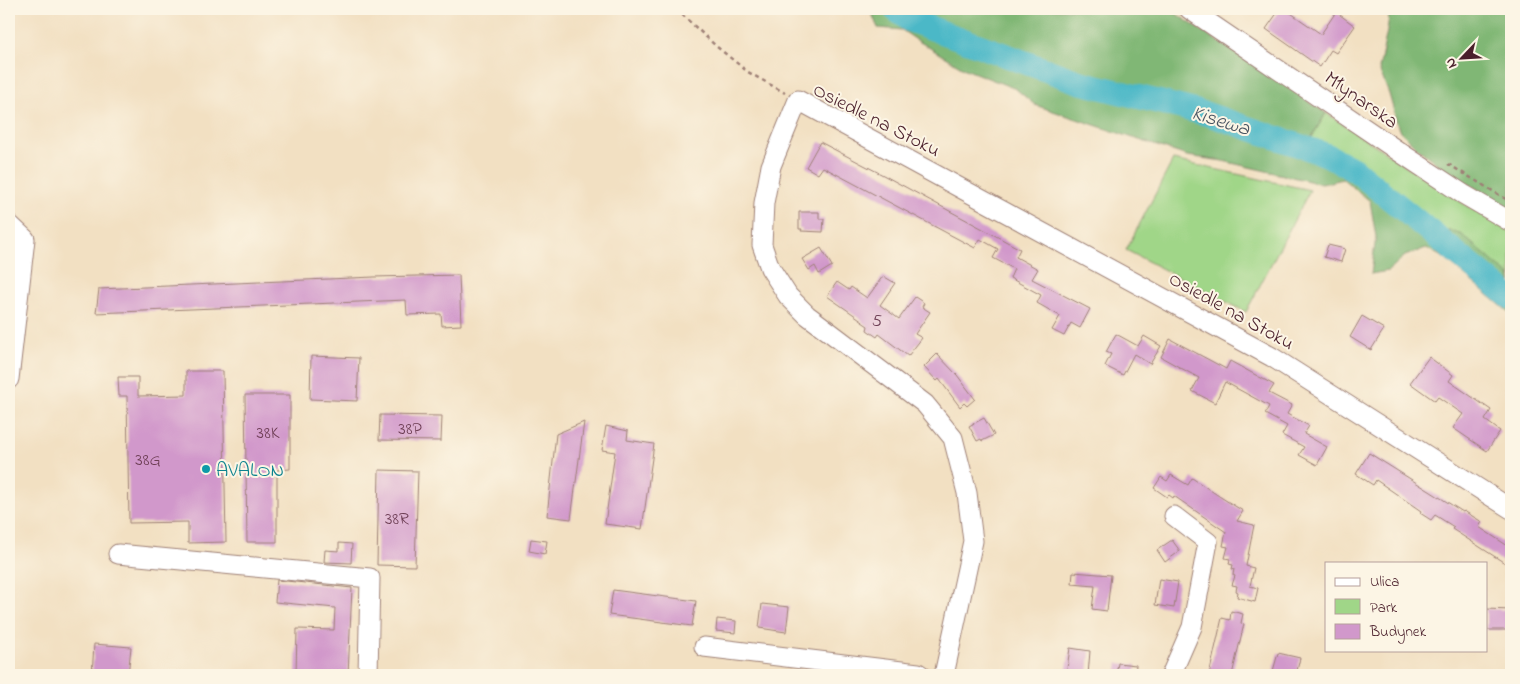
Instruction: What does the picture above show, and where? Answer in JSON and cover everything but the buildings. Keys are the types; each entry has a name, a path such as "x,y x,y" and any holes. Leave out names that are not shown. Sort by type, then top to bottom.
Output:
{"street":[{"name":"Młynarska","path":"1189,9 1404,156 1511,222"},
{"name":"Osiedle na Stoku","path":"944,675 973,541 967,493 953,438 924,404 807,316 788,296 770,268 762,245 764,203 771,166 798,100 1272,357 1511,509"},
{"path":"9,224 25,239 9,379"},
{"path":"1171,675 1192,627 1208,542 1174,516"},
{"path":"118,554 370,578 368,675"},
{"path":"704,647 921,675"}],"path":[{"path":"676,9 717,47 748,72 798,100"}],"green space":[{"path":"870,9 1169,9 1326,113 1309,142 1337,151 1384,184 1435,227 1461,234 1511,277 1511,314 1444,258 1426,248 1405,256 1388,271 1371,274 1376,237 1370,201 1343,179 1322,184 1223,161 1187,156 1035,105 1016,89 965,69 902,30 878,28"},
{"path":"1390,9 1511,9 1511,210 1440,166 1417,148 1399,130 1389,94 1379,69"},
{"path":"1326,113 1511,233 1511,277 1461,235 1435,227 1384,184 1337,151 1309,141"},
{"path":"1173,160 1310,190 1246,312 1126,250"}],"waterway":[{"name":"Kisewa","path":"895,9 909,20 1079,82 1207,114 1327,155 1355,170 1511,298"}],"place":[{"name":"AVALON","path":"206,469"}]}
